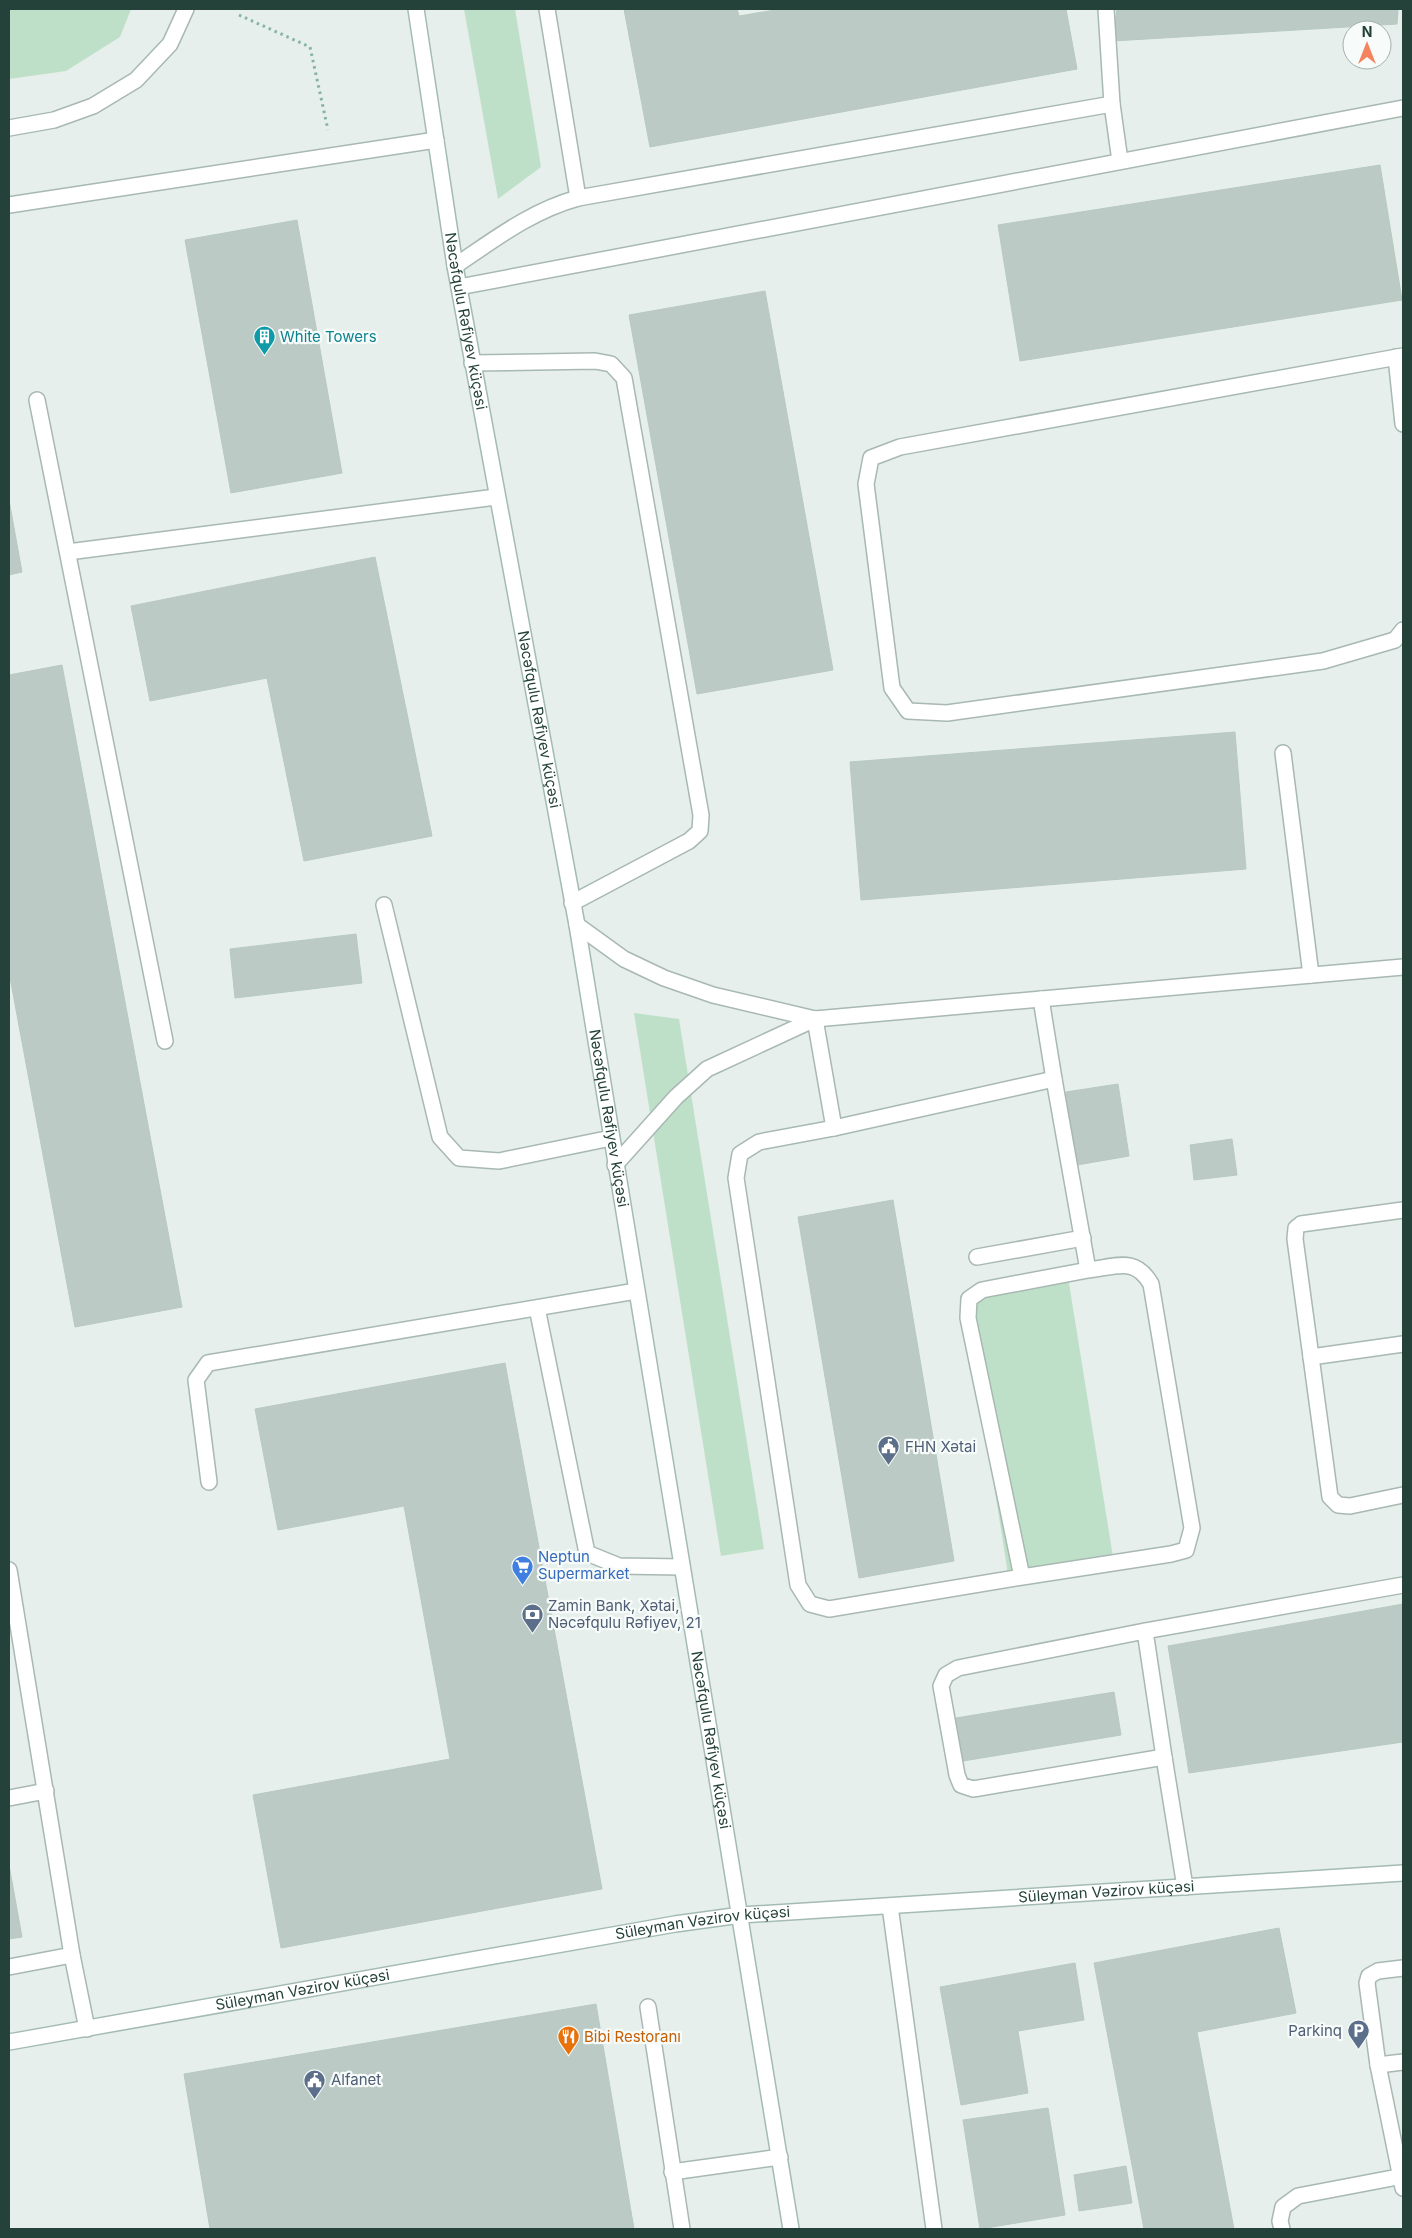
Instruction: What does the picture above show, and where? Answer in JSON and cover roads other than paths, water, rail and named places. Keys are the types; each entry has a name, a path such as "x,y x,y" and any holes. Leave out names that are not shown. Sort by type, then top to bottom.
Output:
{"street":[{"path":"9,128 54,120 93,106 136,80 170,44 186,9"},
{"name":"Nəcəfqulu Rəfiyev küçəsi","path":"416,9 455,266 472,363 577,926 615,1165 741,1915 791,2229"},
{"path":"547,9 578,198"},
{"path":"1106,9 1112,104 1120,161"},
{"path":"455,266 516,224 552,205 578,198 1112,104"},
{"path":"459,287 1403,108"},
{"path":"9,205 436,140"},
{"path":"1403,424 1400,356 900,447 871,458 866,484 892,688 908,711 947,713 1323,662 1395,640 1403,630"},
{"path":"472,363 595,361 612,364 624,378 701,815 700,831 689,841 572,904"},
{"path":"37,400 165,1041"},
{"path":"68,552 496,496"},
{"path":"1283,753 1311,975"},
{"path":"384,905 440,1137 459,1158 499,1161 612,1138"},
{"path":"577,926 624,959 664,978 713,995 815,1019 1403,967"},
{"path":"1041,999 1088,1270"},
{"path":"815,1019 834,1128"},
{"path":"615,1165 676,1097 707,1069 815,1019"},
{"path":"1022,1577 968,1318 969,1299 982,1290 1088,1270 1134,1265 1144,1272 1151,1284 1192,1528 1186,1550 1171,1554 829,1609 810,1604 798,1585 736,1178 740,1154 759,1142 834,1128 1054,1080"},
{"path":"1403,1210 1301,1224 1296,1228 1295,1239 1330,1497 1338,1505 1350,1506 1403,1495"},
{"path":"977,1257 1083,1238"},
{"path":"209,1482 196,1380 208,1364 636,1291"},
{"path":"537,1308 587,1553 619,1566 682,1567"},
{"path":"1310,1357 1403,1344"},
{"path":"9,1570 72,1956 86,2029"},
{"path":"1164,1757 973,1789 961,1785 957,1775 941,1686 946,1675 958,1668 1145,1631 1403,1585"},
{"path":"1145,1631 1185,1887"},
{"path":"9,1798 46,1791"},
{"name":"Süleyman Vəzirov küçəsi","path":"9,2042 675,1924 741,1915 1403,1873"},
{"path":"890,1906 934,2229"},
{"path":"9,1967 72,1956"},
{"path":"1282,2229 1280,2221 1283,2206 1298,2196 1402,2180 1378,2065 1367,1983 1369,1976 1378,1971 1403,1968"},
{"path":"648,2007 682,2229"},
{"path":"1378,2065 1403,2062"},
{"path":"672,2172 780,2157"}],"place":[{"name":"White Towers","path":"264,356"},
{"name":"FHN Xətai","path":"889,1466"},
{"name":"Neptun Supermarket","path":"522,1585"},
{"name":"Zamin Bank, Xətai, Nəcəfqulu Rəfiyev, 21","path":"532,1634"},
{"name":"Parkinq","path":"1358,2050"},
{"name":"‌Bibi Restoranı","path":"568,2056"},
{"name":"Alfanet","path":"315,2099"}]}
